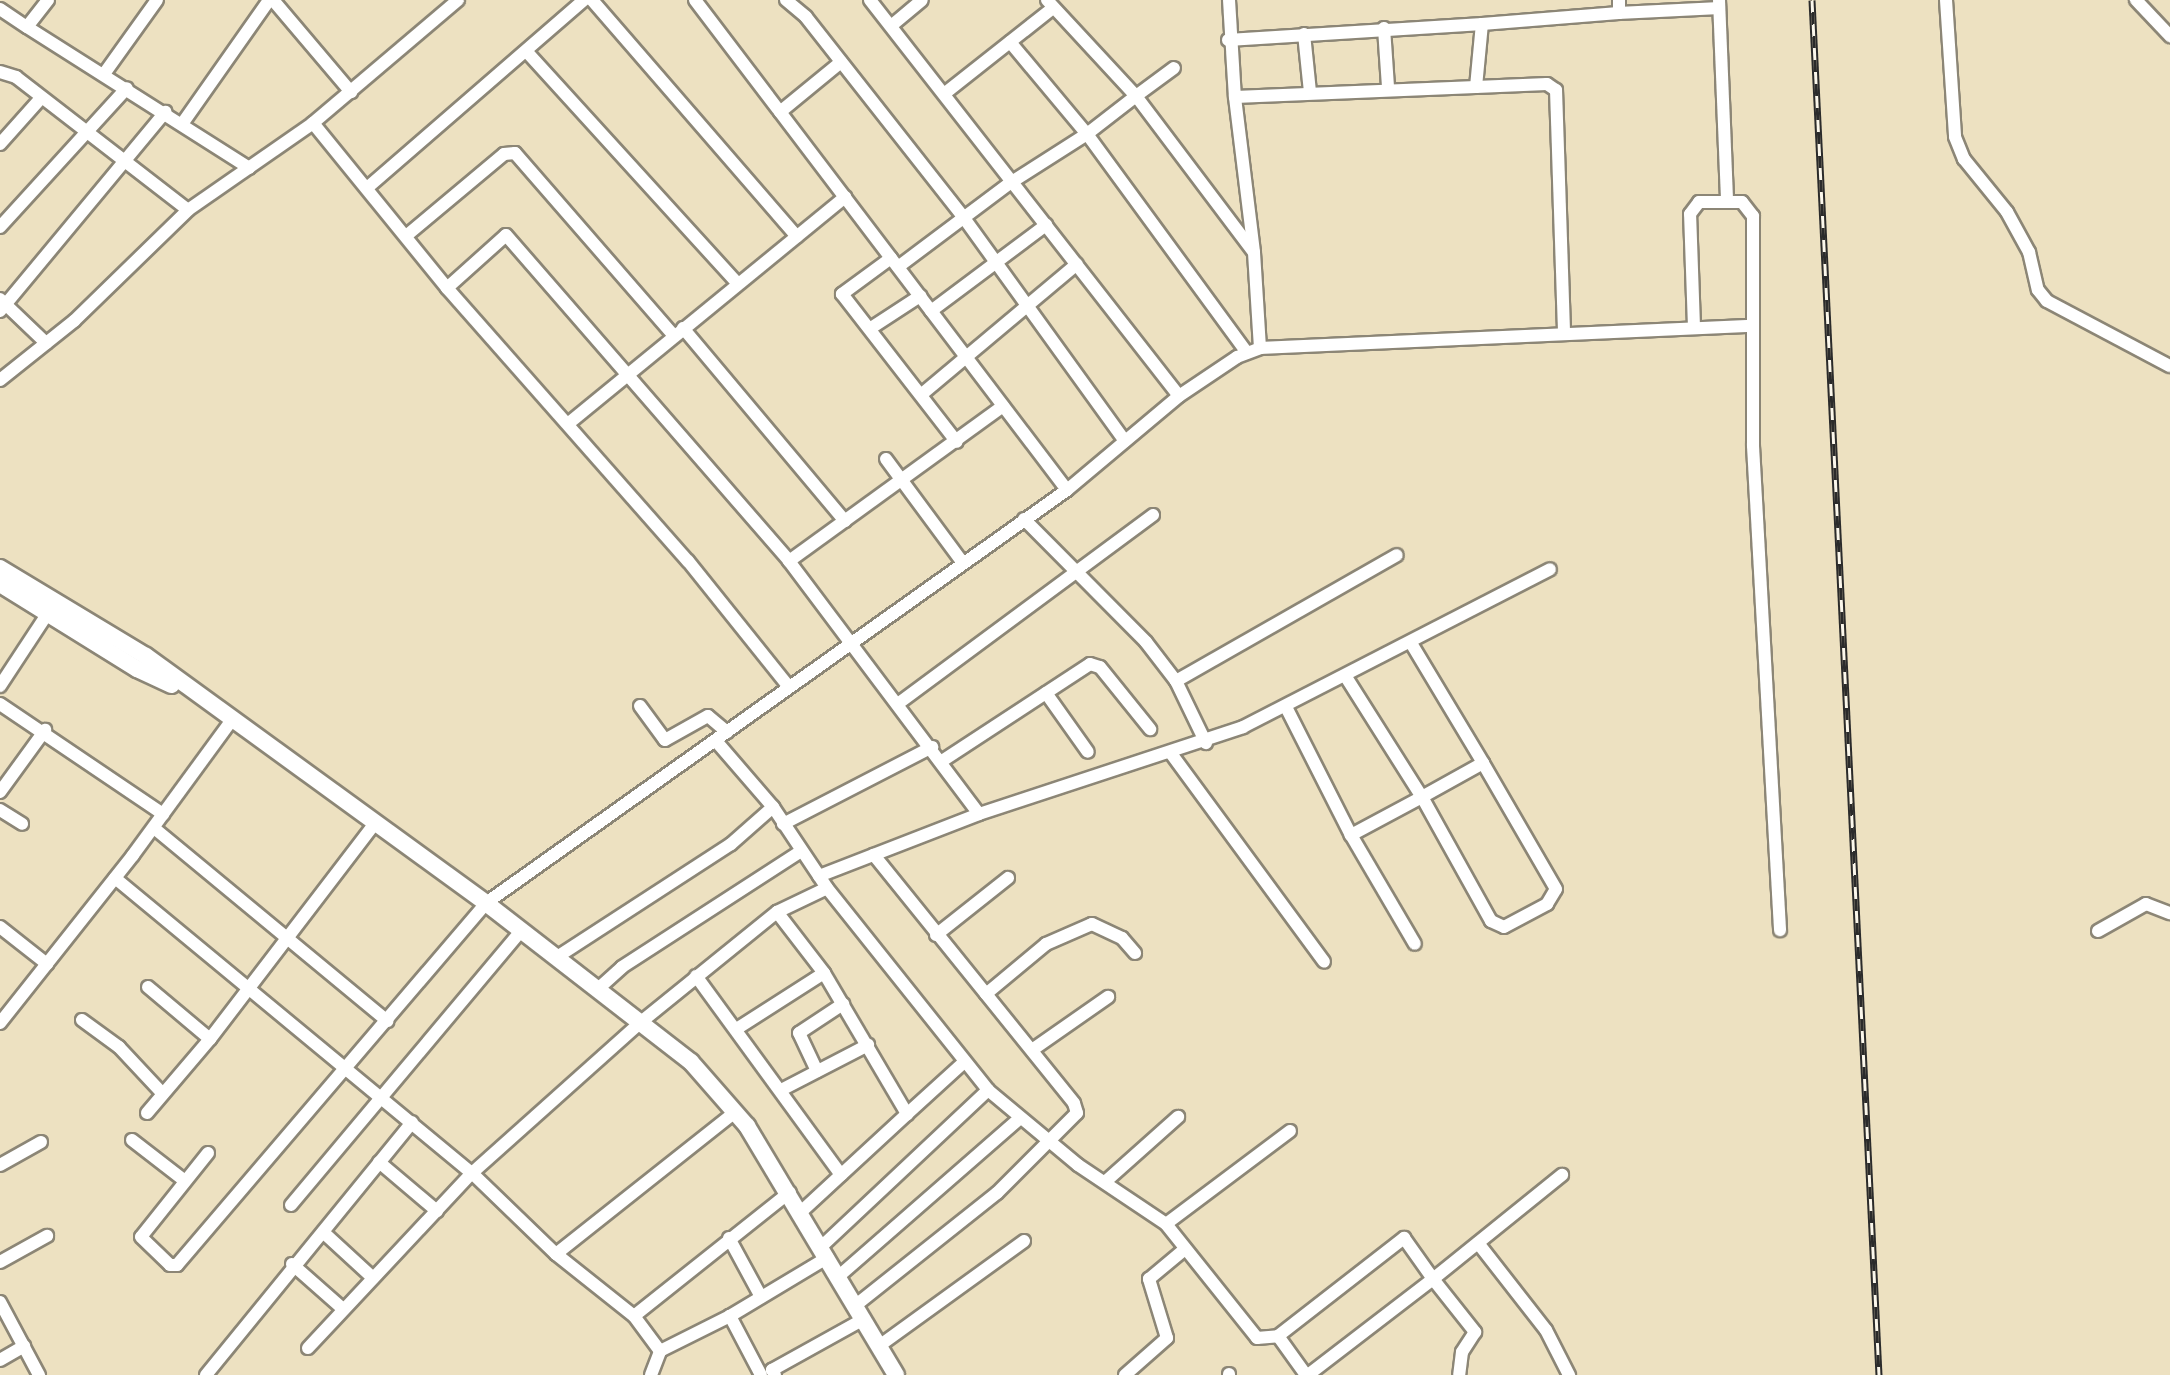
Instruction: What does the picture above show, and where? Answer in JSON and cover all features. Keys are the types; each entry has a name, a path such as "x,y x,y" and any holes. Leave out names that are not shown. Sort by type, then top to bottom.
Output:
{"street":[{"path":"27,27 48,0"},
{"path":"104,74 157,0"},
{"path":"182,124 271,0 351,92"},
{"path":"0,380 46,343 188,210 313,123 458,0"},
{"path":"367,188 584,0"},
{"path":"592,0 797,237"},
{"path":"695,0 1067,490"},
{"path":"786,0 806,17 964,218 1125,441"},
{"path":"870,0 1179,396"},
{"path":"891,26 922,0"},
{"path":"1229,0 1228,40 1254,252 1253,351"},
{"path":"1946,0 1955,137 1964,159 2014,225 2029,252 2038,290 2047,301 2170,366"},
{"path":"2136,0 2170,36"},
{"path":"944,94 1010,42 1050,4 1136,96 1254,252"},
{"path":"1228,40 1482,24 1619,6 1719,4 1727,201"},
{"path":"0,9 249,168"},
{"path":"1476,87 1482,24"},
{"path":"1384,28 1388,87"},
{"path":"1304,34 1310,92"},
{"path":"1010,42 1087,134 1253,351"},
{"path":"527,52 737,283"},
{"path":"780,112 841,62"},
{"path":"957,442 842,294 964,218 1010,183 1087,134 1174,68"},
{"path":"0,72 16,77 188,210"},
{"path":"1235,97 1388,87 1547,84 1556,90 1564,334"},
{"path":"0,227 127,88"},
{"path":"0,144 41,98"},
{"path":"46,343 2,305 128,163 165,112"},
{"path":"313,123 447,288 569,423 789,687"},
{"path":"406,236 504,154 515,153 845,521"},
{"path":"569,423 845,197"},
{"path":"1694,327 1690,214 1699,202 1742,202 1753,216 1753,446 1780,930"},
{"path":"931,311 1046,225"},
{"path":"447,288 506,235 789,561 899,703 979,814"},
{"path":"922,394 968,359 1077,264"},
{"path":"871,328 920,296"},
{"path":"208,1153 141,1237 174,1266 486,903 1067,490 1179,396 1253,351 1752,326"},
{"path":"789,561 1003,406"},
{"path":"886,459 963,563"},
{"path":"899,703 1153,515"},
{"path":"1024,519 1074,573 1146,642 1176,681 1206,743"},
{"path":"1176,681 1397,555"},
{"path":"0,568 146,656 191,693 486,903 691,1062 735,1112 790,1192 896,1375"},
{"path":"308,1348 472,1173 696,976 777,912 823,882 874,855 979,814 1206,743 1346,677 1550,569"},
{"path":"0,584 137,669 191,693"},
{"path":"0,686 48,613"},
{"path":"1346,677 1422,797 1491,921 1504,927 1554,896 1554,882 1411,643"},
{"path":"942,761 1083,667 1096,665 1150,729"},
{"path":"1046,693 1088,752"},
{"path":"0,704 45,730 163,814"},
{"path":"640,706 665,740 708,716 823,882 963,1063 1019,1119 1166,1224 1251,1334 1257,1338 1278,1336 1404,1238 1475,1332 1462,1352 1459,1375"},
{"path":"1286,707 1351,835 1415,944"},
{"path":"0,1023 154,828 231,721"},
{"path":"0,792 45,730"},
{"path":"783,824 932,747"},
{"path":"1170,752 1324,962"},
{"path":"1351,835 1483,763"},
{"path":"557,957 731,844 773,807"},
{"path":"0,810 22,824"},
{"path":"147,1113 210,1039 376,822"},
{"path":"154,828 387,1021"},
{"path":"599,988 622,967 801,851"},
{"path":"730,1316 768,1374 860,1312 1051,1144 1075,1117 1076,1108 1032,1050 874,855"},
{"path":"115,878 378,1100 412,1122 472,1173 556,1254 634,1316 660,1351"},
{"path":"936,935 1008,878"},
{"path":"2098,931 2146,904 2170,913"},
{"path":"777,912 824,973 907,1114"},
{"path":"986,994 1046,944 1092,924 1122,938 1135,953"},
{"path":"0,927 47,964"},
{"path":"291,1205 522,930"},
{"path":"738,1028 824,973"},
{"path":"696,976 783,1089 841,1175"},
{"path":"148,987 210,1039"},
{"path":"1032,1050 1108,997"},
{"path":"817,1071 799,1033 843,1004"},
{"path":"82,1020 119,1047 163,1094"},
{"path":"783,1089 868,1045"},
{"path":"802,1211 963,1063"},
{"path":"651,1375 660,1351 730,1316 825,1252 988,1090"},
{"path":"556,1254 735,1112"},
{"path":"1105,1182 1178,1117"},
{"path":"839,1276 1019,1119"},
{"path":"206,1375 292,1264 323,1232 412,1122"},
{"path":"1166,1224 1290,1131"},
{"path":"132,1140 185,1181"},
{"path":"0,1165 41,1142"},
{"path":"379,1162 437,1211"},
{"path":"1278,1336 1307,1375 1562,1175"},
{"path":"634,1316 790,1192"},
{"path":"323,1232 373,1278"},
{"path":"0,1262 47,1236"},
{"path":"729,1238 761,1297"},
{"path":"879,1346 1024,1241"},
{"path":"1478,1243 1546,1330 1569,1375"},
{"path":"1125,1375 1167,1338 1149,1279 1185,1249"},
{"path":"292,1264 343,1309"},
{"path":"0,1302 39,1375"},
{"path":"0,1360 24,1346"}],"railway":[{"path":"1812,0 1879,1375"}]}
